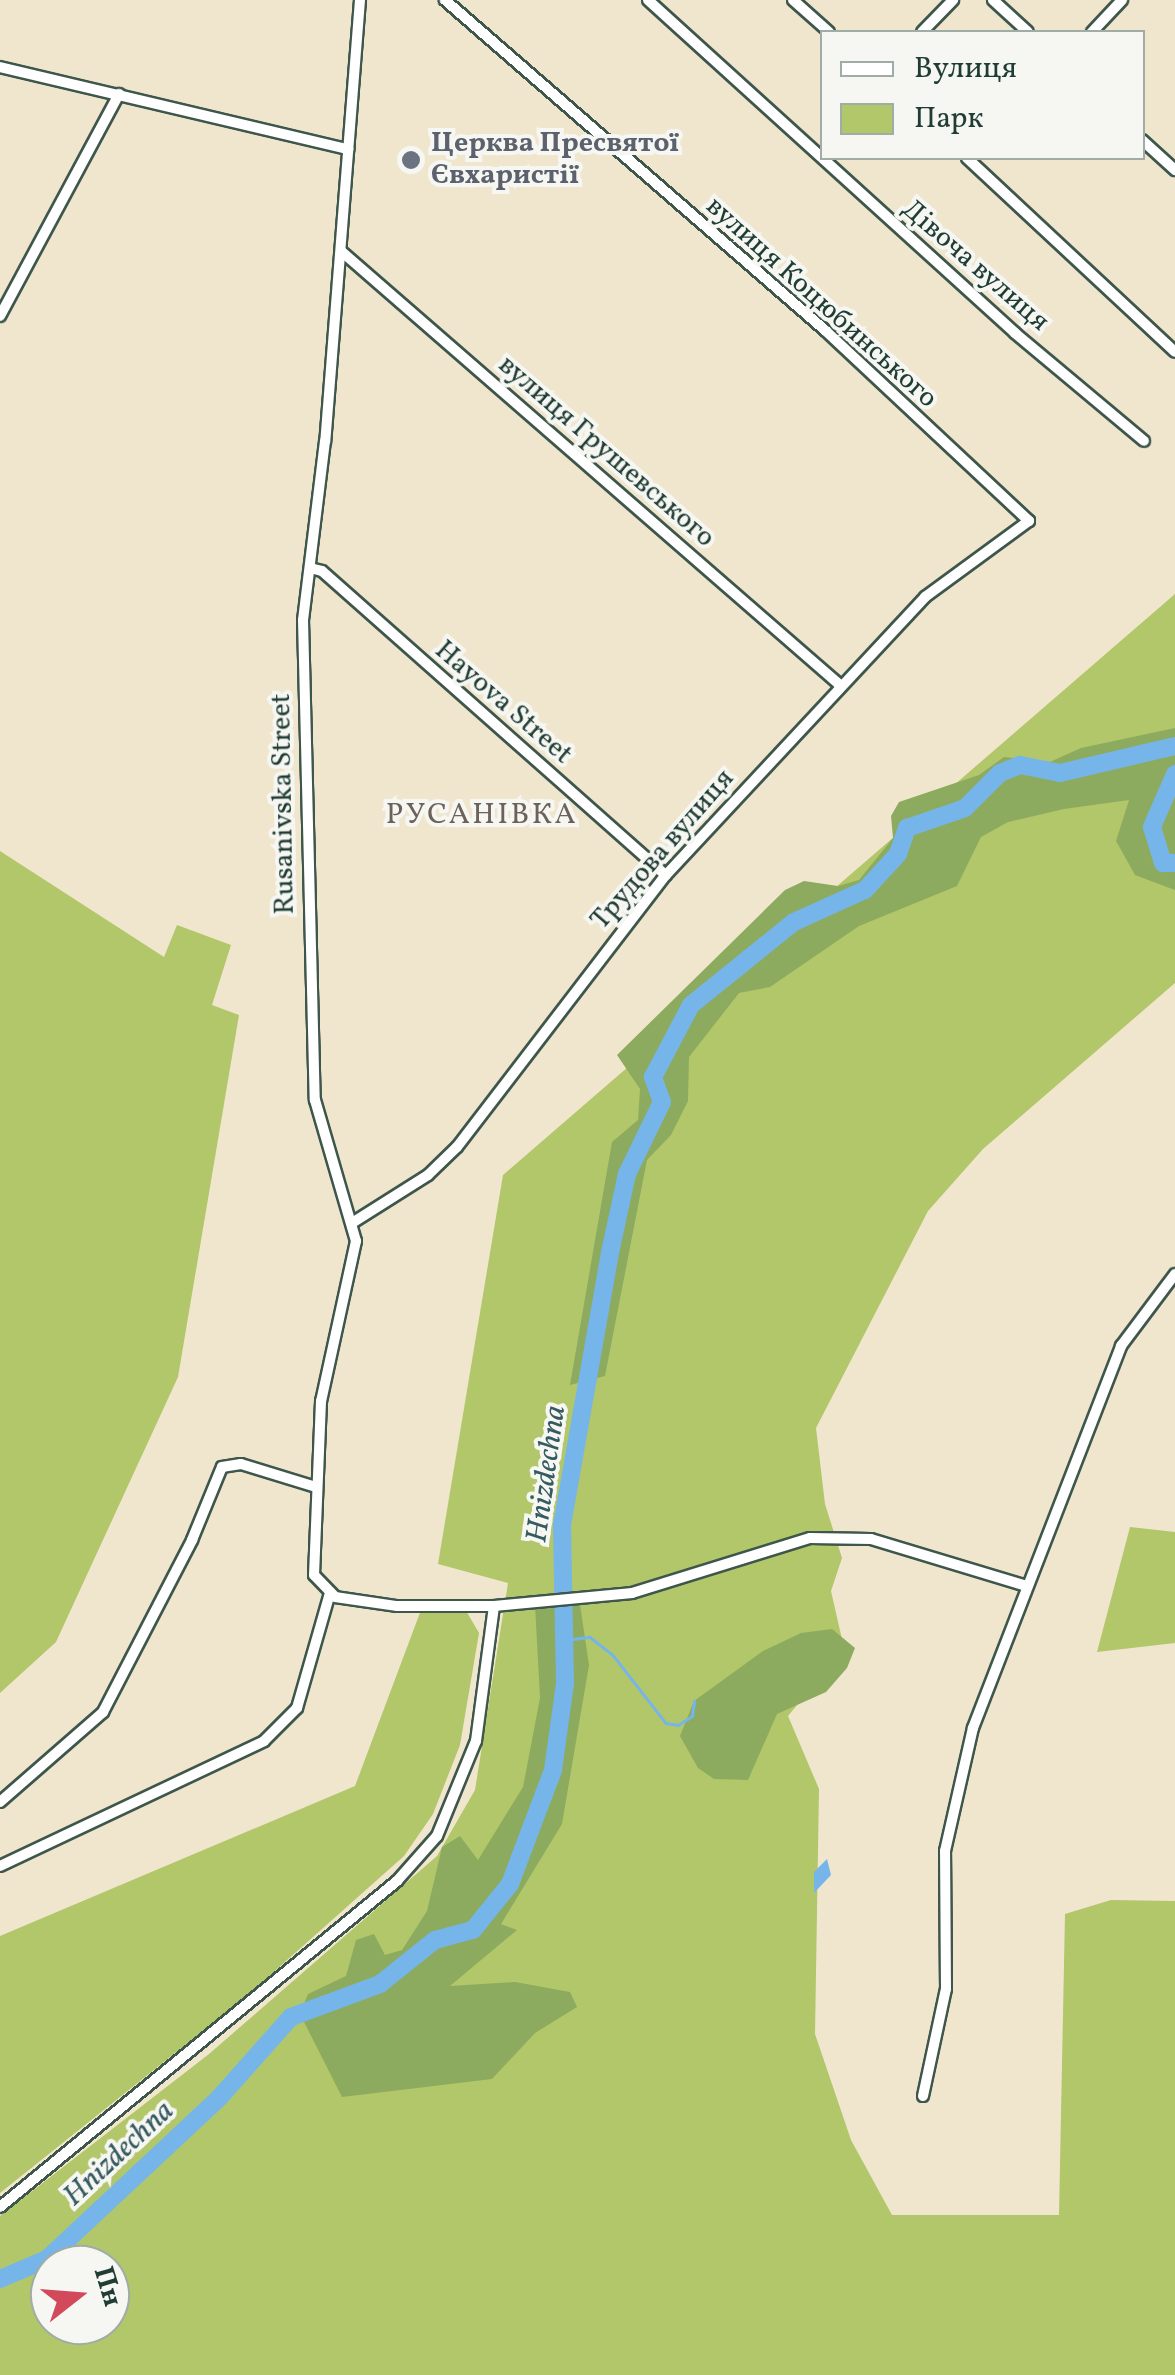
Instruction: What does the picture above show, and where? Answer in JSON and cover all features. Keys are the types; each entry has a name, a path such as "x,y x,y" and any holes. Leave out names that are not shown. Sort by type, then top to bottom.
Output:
{"street":[{"name":"Rusanivska Street","path":"330,1593 314,1576 313,1486 321,1400 356,1241 315,1100 303,620 341,251 360,0"},
{"name":"вулиця Коцюбинського","path":"446,0 826,331 1028,522"},
{"name":"Дівоча вулиця","path":"648,0 820,156"},
{"path":"924,30 953,0"},
{"path":"994,0 1026,30"},
{"path":"1094,30 1122,0"},
{"path":"801,2 827,30"},
{"path":"0,67 348,149"},
{"path":"0,316 119,94"},
{"path":"1145,143 1175,170"},
{"name":"Дівоча вулиця","path":"824,160 1015,333 1144,440"},
{"path":"974,160 1175,352"},
{"name":"вулиця Грушевського","path":"341,251 841,686"},
{"name":"Трудова вулиця","path":"352,1223 428,1176 458,1148 666,875 925,597 1028,522"},
{"name":"Hayova Street","path":"310,568 322,571 666,875"},
{"path":"923,2096 946,1989 945,1851 951,1806 973,1728 1121,1346 1175,1274"},
{"path":"0,1802 102,1712 192,1540 222,1467 242,1464 313,1486"},
{"path":"0,1866 264,1741 297,1708 330,1593 397,1606 494,1606 632,1593 810,1538 871,1538 1028,1586"},
{"path":"0,2207 396,1881 437,1836 476,1741 494,1606"}],"green space":[{"path":"1175,594 1175,983 983,1149 928,1211 816,1428 825,1504 842,1558 831,1591 844,1648 788,1716 819,1789 815,2034 851,2140 892,2215 1059,2215 1065,1914 1111,1900 1175,1901 1175,2375 0,2375 0,2216 209,2054 437,1856 475,1790 508,1583 438,1564 503,1175"},
{"path":"1175,728 1175,890 1135,875 1116,841 1129,800 1008,822 981,837 957,886 859,926 770,987 739,993 689,1057 688,1101 671,1135 647,1160 605,1376 570,1385 612,1142 638,1120 640,1089 617,1055 785,890 804,881 838,886 859,880 893,838 891,816 899,802 979,775 1004,757 1050,762 1081,748"},
{"path":"0,851 164,957 177,925 231,945 212,1005 239,1015 178,1377 56,1642 0,1693"},
{"path":"1130,1527 1175,1532 1175,1643 1097,1652"},
{"path":"579,1598 589,1665 562,1824 501,1924 517,1930 450,1986 515,1982 570,1992 577,2007 535,2033 492,2079 342,2097 300,2014 308,1994 346,1976 356,1940 374,1934 385,1955 402,1950 427,1911 442,1847 460,1836 478,1860 523,1787 540,1698 535,1605"},
{"path":"465,1609 479,1633 460,1745 433,1814 404,1856 250,1993 0,2193 0,1936 355,1786 421,1610"},
{"path":"832,1629 855,1648 847,1668 826,1692 777,1714 748,1780 714,1779 698,1768 680,1736 694,1701 763,1651 801,1633"}],"water":[{"path":"827,1859 831,1875 814,1893 814,1872"}],"waterway":[{"name":"Hnizdechna","path":"0,2279 47,2259 219,2098 291,2017 380,1984 435,1940 473,1930 510,1884 553,1770 565,1683 562,1525 611,1248 627,1174 662,1102 653,1077 691,1005 794,922 865,890 898,854 907,828 965,808 1000,773 1020,765 1060,773 1175,746"},
{"name":"Hnizdechna","path":"1175,774 1152,827 1163,863 1175,863"},
{"path":"564,1640 590,1637 613,1655 666,1723 678,1725 692,1716 694,1701"}],"place":[{"name":"Церква Пресвятої Євхаристії","path":"411,160"}],"district":[{"name":"РУСАНІВКА","path":"482,815"}]}
